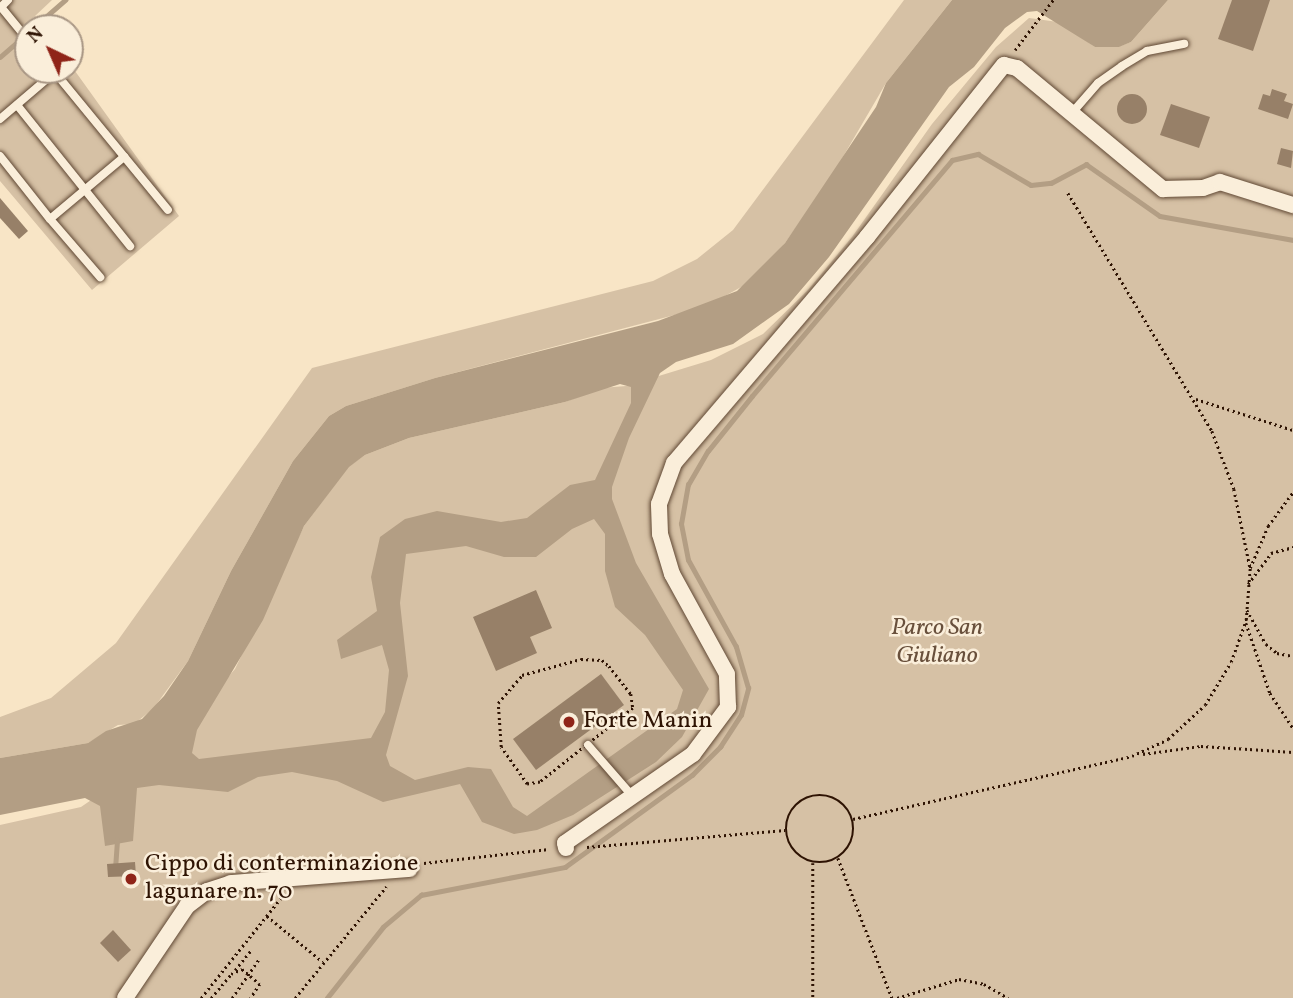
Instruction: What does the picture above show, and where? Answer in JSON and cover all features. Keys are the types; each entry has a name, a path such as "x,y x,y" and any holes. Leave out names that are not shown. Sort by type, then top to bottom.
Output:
{"street":[{"path":"566,848 565,843 629,793 693,754 728,707 727,674 672,574 660,534 659,504 674,463 867,237 1004,65 1017,68 1163,189 1203,188 1220,181 1293,205"},
{"path":"125,998 197,897 231,883 409,869"}],"lane":[{"path":"8,0 0,6 14,22"},
{"path":"1071,114 1098,83 1122,66 1147,51 1184,44"},
{"path":"0,119 40,84"},
{"path":"65,84 167,210"},
{"path":"17,105 130,246"},
{"path":"0,156 100,276"},
{"path":"50,219 124,157"},
{"path":"588,745 629,793"}],"path":[{"path":"1004,65 1053,0"},
{"path":"1068,193 1196,399 1228,470 1250,568"},
{"path":"1196,399 1293,430"},
{"path":"1292,724 1264,682 1245,620 1245,604 1250,568 1268,526 1293,492"},
{"path":"1246,594 1263,561 1281,549 1293,547"},
{"path":"1245,604 1266,644 1277,653 1293,656"},
{"path":"1132,756 1168,739 1205,705 1231,662 1245,620"},
{"path":"581,659 602,660 635,702 627,716 588,745 540,782 527,784 509,764 497,730 503,693 533,670 581,659"},
{"path":"853,819 1132,756 1201,746 1293,752"},
{"path":"814,795 834,797 853,819 850,845 838,858 813,863 790,848 785,830 796,804 814,795"},
{"path":"605,845 785,830"},
{"path":"295,998 378,894 409,869 453,857 566,848"},
{"path":"838,858 892,998"},
{"path":"813,863 813,998"},
{"path":"201,998 295,880"},
{"path":"267,916 323,962"},
{"path":"211,998 251,950"},
{"path":"232,998 259,960"},
{"path":"235,970 249,972 260,984 254,997"},
{"path":"897,998 960,979 984,984 1008,998"}],"green space":[{"path":"0,0 52,0 37,14 14,14 14,84 84,84 179,216 92,290 0,181"},
{"path":"904,0 952,0 886,83 830,179 785,243 752,281 705,307 435,378 346,406 329,416 293,461 231,571 188,661 153,709 134,724 118,725 88,743 0,758 0,717 51,698 116,643 312,368 653,281 697,259 733,230"},
{"name":"Parco San Giuliano","path":"1168,0 1293,0 1293,998 0,998 0,825 81,807 170,746 235,669 304,526 348,467 365,455 409,438 565,402 601,388 626,386 711,360 763,334 808,290 852,237 932,124 996,47 1029,18 1058,22 1095,47 1118,47 1131,42"}],"shaded area":[{"path":"952,0 1168,0 1131,42 1119,47 1095,47 1037,11 1027,12 1005,28 974,67 949,87 829,257 789,304 733,344 676,362 660,373 629,438 612,487 612,499 636,563 709,689 682,737 656,762 573,815 537,830 514,834 482,822 460,784 383,802 337,781 292,772 258,777 228,792 159,785 137,788 133,841 105,846 100,806 85,798 0,815 0,758 88,743 106,731 142,719 164,696 188,661 231,571 293,461 329,416 346,406 435,378 658,321 737,291 785,243 876,107 886,83","holes":["620,384 631,387 631,403 595,480 570,485 527,518 501,522 437,511 405,519 380,537 371,577 377,611 337,640 341,659 382,645 389,670 385,712 371,738 199,759 192,753 197,730 263,620 304,526 349,467 365,455 409,438 565,402","594,519 605,534 605,571 615,607 645,635 683,690 677,709 527,816 513,807 491,769 468,767 415,780 390,766 386,755 408,676 400,603 406,554 466,546 504,557 536,557 572,529"]}],"building":[{"path":"1232,0 1270,0 1253,51 1218,39"},
{"path":"1272,89 1287,94 1284,101 1293,104 1288,119 1258,109 1263,94 1270,96"},
{"path":"1132,94 1138,95 1146,103 1146,115 1138,123 1132,124 1126,123 1118,115 1117,109 1118,103 1126,95"},
{"path":"1171,104 1210,117 1199,148 1160,135"},
{"path":"1281,148 1293,151 1291,168 1277,164"},
{"path":"0,198 28,231 19,239 0,218"},
{"path":"536,590 552,628 530,637 537,653 496,671 473,617"},
{"name":"Forte Manin","path":"601,674 624,705 536,770 513,739"},
{"path":"135,862 136,876 108,877 107,864"},
{"path":"113,930 131,950 118,962 100,943"}],"waterway":[{"path":"49,14 65,0"},
{"path":"0,57 14,45"},
{"path":"327,998 383,927 421,895 565,867 692,775 720,747 741,715 748,688 736,647 688,560 681,524 688,485 708,451 752,396 952,160 978,154 1031,185 1051,183 1086,164 1160,216 1293,240"},
{"path":"115,869 117,840"}],"place":[{"name":"Forte Manin","path":"569,722"},
{"name":"Cippo di conterminazione lagunare n. 70","path":"131,879"}]}
